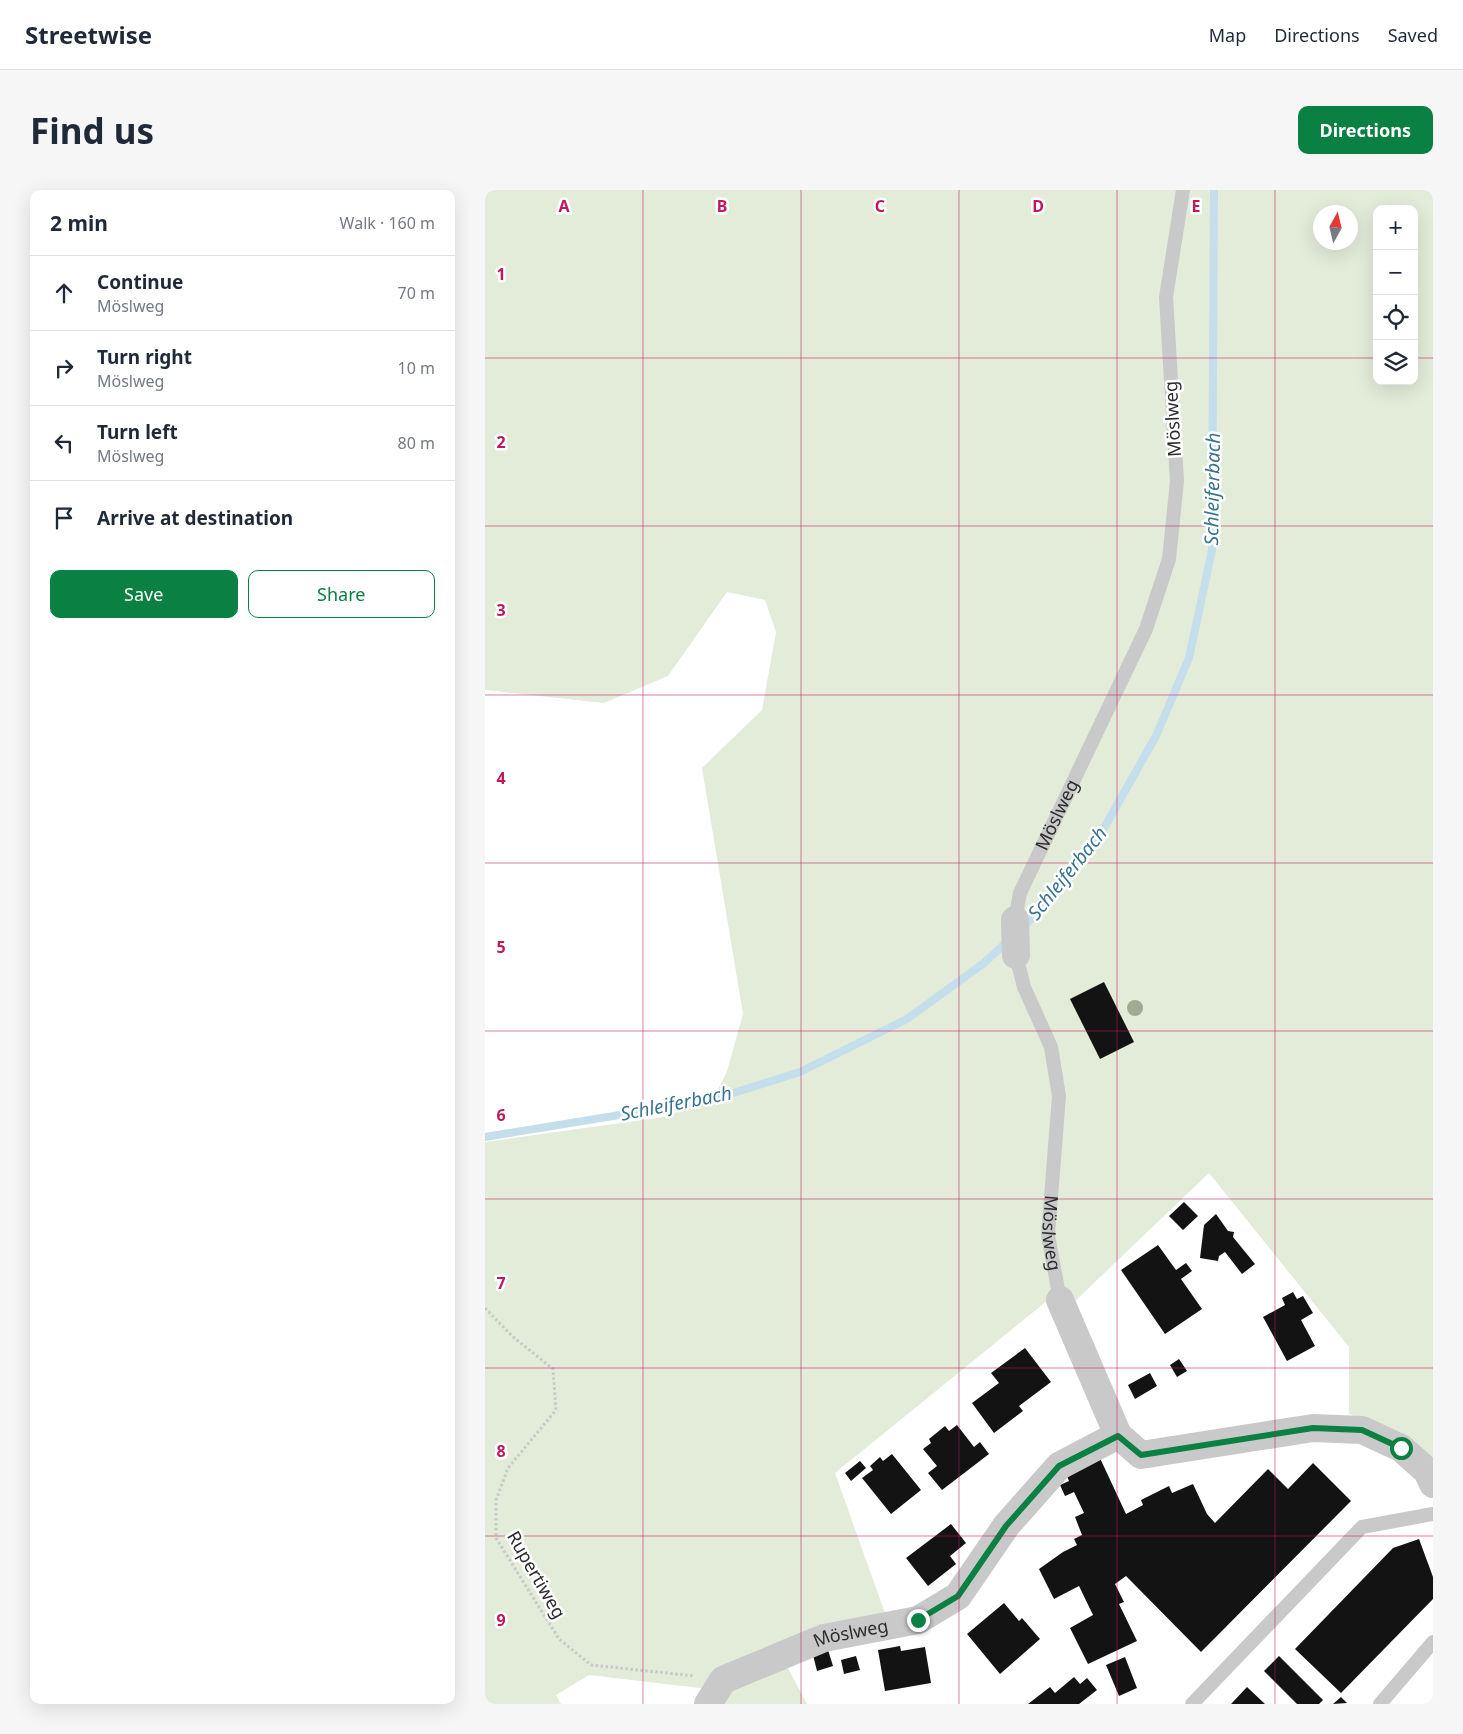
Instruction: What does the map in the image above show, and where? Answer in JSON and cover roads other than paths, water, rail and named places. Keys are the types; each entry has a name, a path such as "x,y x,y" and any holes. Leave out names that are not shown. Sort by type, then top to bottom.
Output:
{"street":[{"name":"Möslweg","path":"1015,920 1016,955"},
{"name":"Möslweg","path":"1060,1300 1118,1436 1141,1455 1313,1428 1362,1430 1401,1448 1427,1471 1433,1484"},
{"name":"Möslweg","path":"708,1704 723,1680 823,1638 918,1620 958,1596 1006,1526 1059,1466 1118,1436"}],"lane":[{"name":"Möslweg","path":"1015,920 1020,893 1147,629 1169,559 1177,481 1166,297 1183,190"},
{"name":"Möslweg","path":"1016,955 1025,987 1051,1047 1059,1096 1048,1235 1060,1300"},
{"path":"1192,1704 1362,1528 1433,1514"},
{"path":"1399,1704 1384,1699 1433,1642"}],"waterway":[{"name":"Schleiferbach","path":"1022,928 1095,844 1156,736 1189,658 1212,550 1214,190"},
{"name":"Schleiferbach","path":"485,1137 711,1100 800,1072 907,1019 984,963 1010,939"}]}
